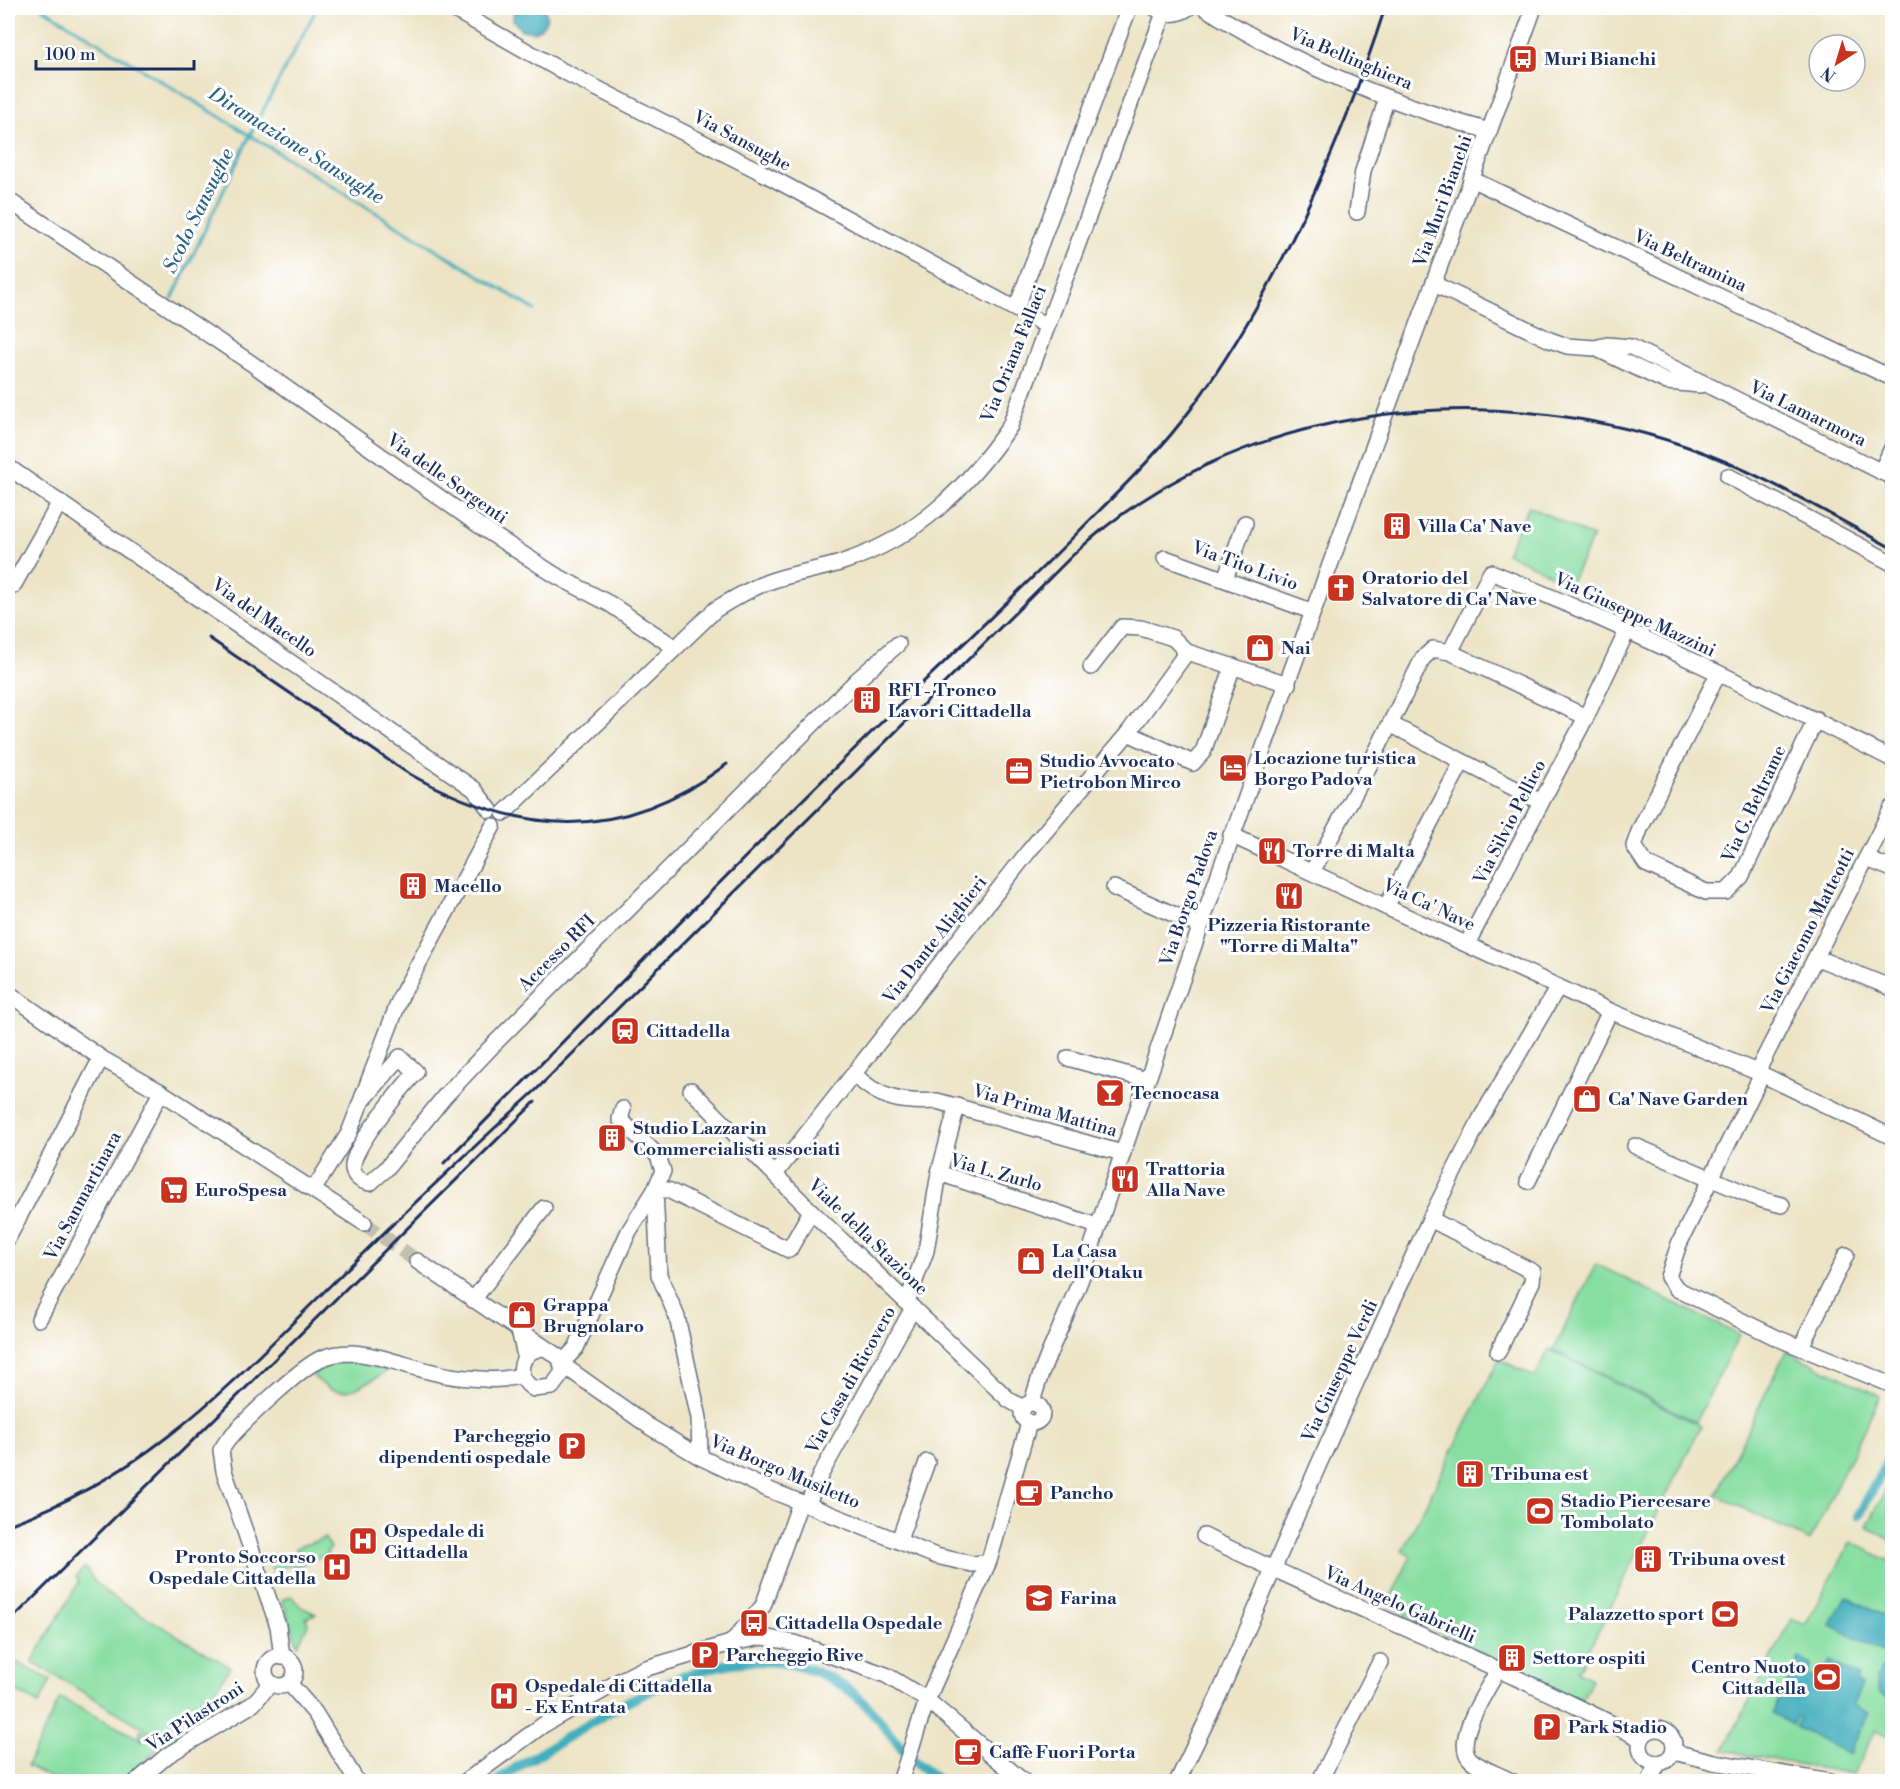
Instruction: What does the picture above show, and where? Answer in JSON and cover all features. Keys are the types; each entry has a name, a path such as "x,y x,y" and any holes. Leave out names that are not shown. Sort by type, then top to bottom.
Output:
{"street":[{"name":"Via Sansughe","path":"451,8 555,67 763,173 1047,326"},
{"path":"1016,309 1129,8"},
{"path":"1159,10 1175,14 1188,8"},
{"name":"Via Bellinghiera","path":"1205,8 1264,44 1387,98 1489,131"},
{"name":"Via Muri Bianchi","path":"1387,408 1534,8"},
{"name":"Via Oriana Fallaci","path":"674,647 716,609 743,592 769,581 868,552 903,535 952,499 987,459 1010,426 1159,10"},
{"path":"1358,212 1363,171 1387,98"},
{"name":"Via Beltramina","path":"1471,179 1893,378"},
{"name":"Via delle Sorgenti","path":"8,201 251,363 484,529 555,575 610,604 674,647"},
{"name":"Via Lamarmora","path":"1434,284 1550,340 1567,346 1595,348 1659,379 1705,385 1887,474"},
{"name":"Via Borgo Padova","path":"902,1776 927,1701 978,1586 1026,1441 1029,1423 1037,1422 1042,1413 1039,1406 1028,1405 1086,1264 1231,835 1387,408"},
{"path":"1887,474 1893,448"},
{"name":"Via del Macello","path":"8,466 474,789 497,811 487,819 493,826 401,996 349,1133 314,1189"},
{"path":"1728,476 1893,563"},
{"path":"13,586 60,502"},
{"path":"1225,579 1245,524"},
{"name":"Via Tito Livio","path":"1165,558 1311,611"},
{"name":"Via Giuseppe Mazzini","path":"1450,652 1491,572 1627,631 1816,719 1893,759"},
{"path":"1091,667 1122,627 1142,628 1173,638 1187,652 1288,684"},
{"name":"Via Silvio Pellico","path":"1467,944 1586,717 1627,631"},
{"name":"Accesso RFI","path":"360,1104 399,1059 402,1058 416,1072 392,1101 356,1155 352,1168 354,1174 364,1182 377,1179 444,1097 496,1042 856,681 898,644"},
{"path":"497,811 674,647"},
{"path":"1312,872 1424,658 1433,649 1450,652 1586,717"},
{"name":"Via Dante Alighieri","path":"776,1174 1028,852 1128,733 1187,652"},
{"path":"1128,733 1193,763 1203,752 1233,666"},
{"name":"Via G. Beltrame","path":"1718,674 1640,829 1634,846 1646,864 1706,892 1726,892 1741,877 1816,719"},
{"path":"1390,724 1542,802"},
{"path":"1386,907 1462,762"},
{"name":"Via Giacomo Matteotti","path":"1801,1347 1677,1289 1668,1277 1672,1258 1760,1073 1893,808"},
{"name":"Via Ca' Nave","path":"1231,835 1610,1011 1760,1073 1893,1137"},
{"path":"1867,860 1893,870"},
{"path":"1114,888 1200,926"},
{"path":"1817,958 1893,988"},
{"name":"Via Giuseppe Verdi","path":"1177,1782 1218,1697 1430,1219 1482,1116 1558,987"},
{"path":"8,993 101,1058 161,1092 364,1223"},
{"path":"1528,1181 1610,1011"},
{"path":"8,1238 101,1058"},
{"path":"1068,1058 1147,1080"},
{"name":"Via Prima Mattina","path":"854,1074 881,1094 910,1103 937,1101 1122,1153"},
{"name":"Viale della Stazione","path":"691,1090 811,1211 911,1301 1010,1400 1028,1405"},
{"name":"Via Sanmartinara","path":"39,1319 161,1092"},
{"name":"Via Prima Mattina","path":"939,1173 957,1107"},
{"path":"557,1383 562,1364 576,1348 629,1231 655,1190 663,1171 658,1156 620,1119 623,1109"},
{"path":"1635,1146 1759,1199 1782,1205"},
{"name":"Via L. Zurlo","path":"911,1301 926,1251 939,1173 1098,1226"},
{"path":"655,1190 668,1190 789,1250 811,1211"},
{"path":"655,1190 658,1275 679,1329 699,1418 700,1457"},
{"path":"473,1300 544,1208"},
{"path":"1430,1219 1533,1272 1532,1282 1498,1352"},
{"path":"1846,1255 1801,1347 1893,1385"},
{"path":"417,1261 543,1348 553,1351 562,1364"},
{"name":"Via Casa di Ricovero","path":"731,1643 763,1606 804,1504 911,1301"},
{"path":"519,1330 525,1356 521,1369 522,1375 529,1386 540,1390 557,1383 587,1382"},
{"path":"525,1356 536,1349 543,1348"},
{"path":"282,1657 278,1626 224,1471 221,1450 226,1441 309,1365 332,1355 350,1353 369,1356 449,1376 499,1380 522,1375"},
{"name":"Via Borgo Musiletto","path":"562,1364 650,1427 700,1457 804,1504 936,1556 972,1564 987,1558"},
{"path":"898,1540 927,1462"},
{"name":"Via Angelo Gabrielli","path":"1204,1536 1273,1570 1583,1708 1641,1739"},
{"path":"465,1782 543,1725 643,1669 731,1643 763,1637 795,1643 886,1675 927,1701 1024,1782"},
{"path":"282,1657 290,1660 294,1667 294,1676 289,1683 280,1686 272,1683 266,1677 267,1664 273,1658 282,1657"},
{"path":"1318,1782 1380,1662"},
{"path":"1498,1670 1465,1732 1464,1746 1470,1759 1513,1782"},
{"name":"Via Pilastroni","path":"136,1782 168,1755 253,1704 272,1683"},
{"path":"289,1683 315,1713 357,1782"},
{"path":"1658,1764 1642,1756 1641,1739 1650,1730 1663,1730 1671,1737 1674,1752"},
{"path":"1649,1782 1658,1764 1667,1760 1674,1752"},
{"path":"1674,1752 1714,1762 1831,1782"}],"green space":[{"path":"1529,506 1593,537 1570,584 1506,553"},
{"path":"1596,1264 1739,1335 1696,1422 1553,1350"},
{"name":"Stadio Piercesare Tombolato","path":"1549,1349 1701,1426 1578,1672 1592,1679 1580,1703 1387,1605 1411,1556 1402,1551 1499,1359 1535,1377"},
{"path":"1786,1351 1880,1396 1810,1541 1716,1495"},
{"path":"353,1361 387,1370 356,1389 341,1392 328,1388 313,1376 325,1366"},
{"path":"1892,1478 1892,1540 1867,1527"},
{"path":"325,1538 331,1549 327,1550 328,1554 294,1567 293,1564 273,1571 269,1562 287,1554 289,1557 297,1555 295,1548"},
{"name":"Centro Nuoto Cittadella","path":"1851,1542 1892,1562 1892,1739 1876,1730 1853,1774 1723,1751 1792,1619 1805,1625"},
{"path":"85,1567 94,1581 109,1595 230,1667 193,1727 167,1742 32,1662 79,1582 76,1576"},
{"path":"291,1596 301,1607 316,1614 306,1618 308,1624 298,1645 282,1600"},
{"path":"8,1658 51,1680 39,1704 8,1687"},
{"path":"60,1698 144,1741 139,1735 141,1730 163,1744 123,1781 53,1779 27,1766"}],"water":[{"path":"514,8 545,8 547,16 545,22 534,32 521,30 513,20"},
{"path":"1846,1596 1892,1620 1892,1657 1831,1625"},
{"path":"1799,1658 1812,1665 1808,1675 1819,1681 1830,1661 1858,1676 1856,1681 1862,1685 1853,1705 1869,1713 1849,1754 1795,1727 1800,1718 1797,1716 1792,1725 1772,1714"},
{"path":"1889,1665 1892,1667 1892,1700 1879,1692 1876,1678 1882,1667"}],"waterway":[{"name":"Diramazione Sansughe","path":"42,8 535,310"},
{"name":"Scolo Sansughe","path":"172,299 250,135 317,8"},
{"path":"1859,1515 1892,1453"},
{"path":"496,1782 587,1725 657,1687 694,1673 731,1664 769,1661 806,1668 853,1693 869,1708 909,1756 940,1782"},
{"path":"1724,1782 1730,1771"}],"tunnel":[{"path":"364,1223 417,1261"}],"railway":[{"path":"444,1163 664,938 888,716 1015,595 1167,439 1222,364 1278,267 1327,164 1368,60 1385,8"},
{"path":"8,1525 59,1504 104,1480 146,1453 223,1390 459,1161 535,1091 1072,556 1136,505 1207,465 1282,436 1362,418 1444,410 1526,412 1607,424 1712,456 1816,506 1892,548"},
{"path":"209,638 406,772 448,794 489,809 530,819 569,822 608,819 647,808 687,790 727,764"},
{"path":"8,1623 535,1102"}],"place":[{"name":"Muri Bianchi","path":"1523,59"},
{"name":"Villa Ca' Nave","path":"1397,526"},
{"name":"Oratorio del Salvatore di Ca' Nave","path":"1341,588"},
{"name":"Nai","path":"1260,648"},
{"name":"RFI - Tronco Lavori Cittadella","path":"867,700"},
{"name":"Locazione turistica Borgo Padova","path":"1233,768"},
{"name":"Studio Avvocato Pietrobon Mirco","path":"1019,771"},
{"name":"Torre di Malta","path":"1272,851"},
{"name":"Macello","path":"413,886"},
{"name":"Pizzeria Ristorante \"Torre di Malta\"","path":"1289,896"},
{"name":"Cittadella","path":"625,1031"},
{"name":"Tecnocasa","path":"1110,1093"},
{"name":"Ca' Nave Garden","path":"1587,1099"},
{"name":"Studio Lazzarin Commercialisti associati","path":"612,1138"},
{"name":"Trattoria Alla Nave","path":"1125,1179"},
{"name":"EuroSpesa","path":"174,1190"},
{"name":"La Casa dell'Otaku","path":"1031,1261"},
{"name":"Grappa Brugnolaro","path":"522,1315"},
{"name":"Parcheggio dipendenti ospedale","path":"572,1446"},
{"name":"Tribuna est","path":"1470,1474"},
{"name":"Pancho","path":"1029,1493"},
{"name":"Stadio Piercesare Tombolato","path":"1540,1511"},
{"name":"Ospedale di Cittadella","path":"363,1541"},
{"name":"Tribuna ovest","path":"1648,1559"},
{"name":"Pronto Soccorso Ospedale Cittadella","path":"337,1567"},
{"name":"Farina","path":"1039,1598"},
{"name":"Palazzetto sport","path":"1725,1614"},
{"name":"Cittadella Ospedale","path":"754,1623"},
{"name":"Parcheggio Rive","path":"705,1655"},
{"name":"Settore ospiti","path":"1512,1658"},
{"name":"Centro Nuoto Cittadella","path":"1827,1677"},
{"name":"Ospedale di Cittadella - Ex Entrata","path":"504,1696"},
{"name":"Park Stadio","path":"1547,1727"},
{"name":"Caffè Fuori Porta","path":"968,1752"}]}
